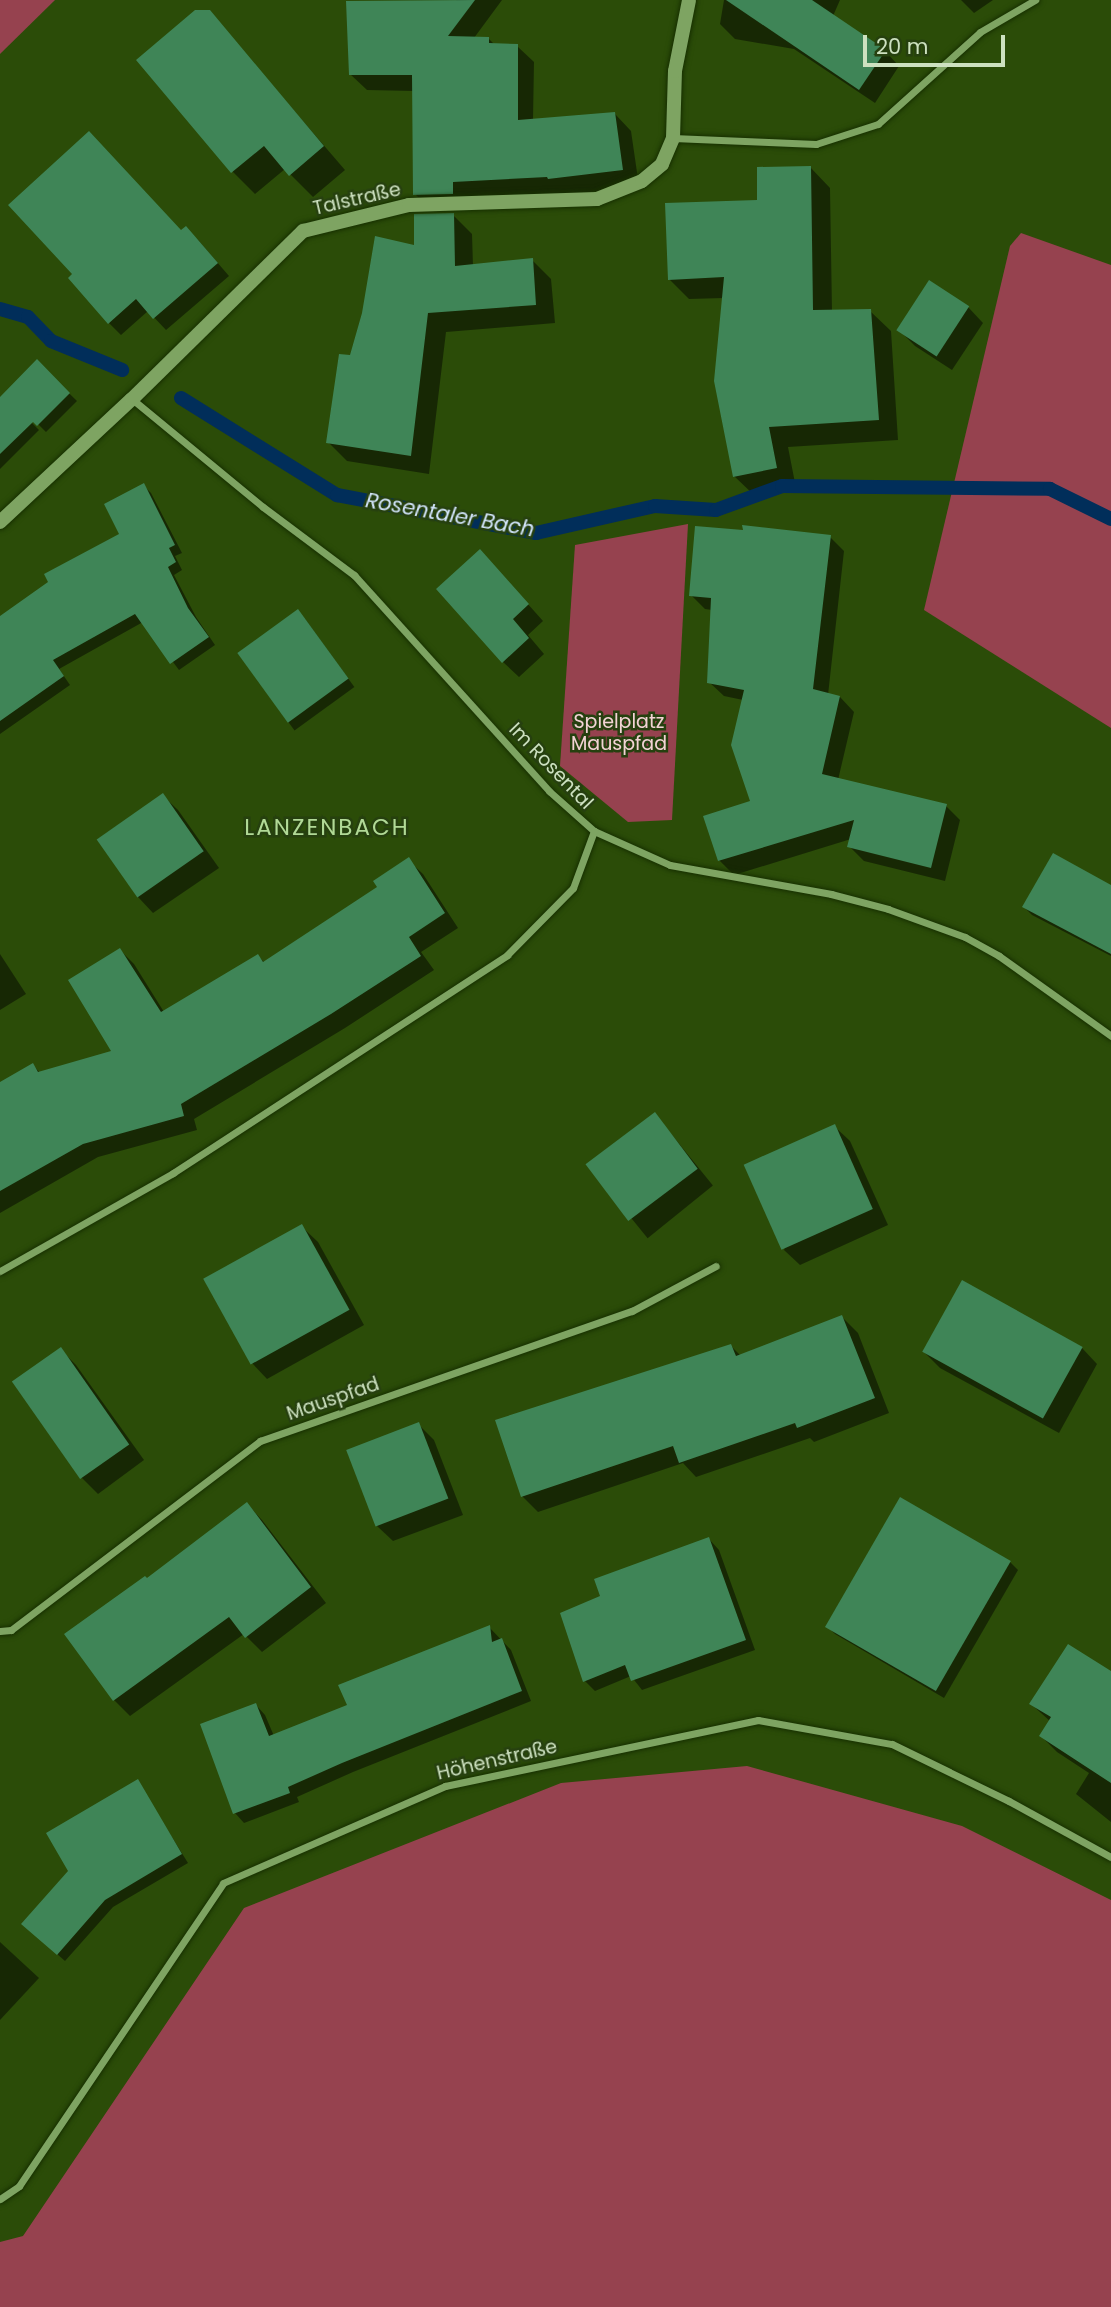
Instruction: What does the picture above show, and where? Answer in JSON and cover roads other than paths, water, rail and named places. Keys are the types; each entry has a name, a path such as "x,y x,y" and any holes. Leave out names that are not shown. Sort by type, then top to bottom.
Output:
{"main road":[{"name":"Talstraße","path":"0,522 132,399 303,231 409,205 597,199 642,181 662,164 673,138 675,71 689,0"}],"street":[{"path":"673,138 816,144 878,124 980,32 1035,0"},
{"name":"Im Rosental","path":"132,399 262,507 354,575 549,791 594,831 670,865 831,894 888,909 965,937 999,956 1111,1035"},
{"path":"0,1270 173,1173 507,955 573,888 594,831"},
{"name":"Mauspfad","path":"0,1631 11,1630 260,1441 632,1311 716,1266"},
{"name":"Höhenstraße","path":"0,2199 19,2186 223,1883 444,1786 758,1720 892,1744 1009,1801 1111,1857"}],"waterway":[{"name":"Rosentaler Bach","path":"0,309 28,317 51,341 122,370"},
{"name":"Rosentaler Bach","path":"181,398 337,495 536,533 655,506 716,510 782,486 1050,489 1111,519"}],"district":[{"name":"LANZENBACH","path":"327,827"}],"park label":[{"name":"Spielplatz Mauspfad","path":"619,733"}]}
